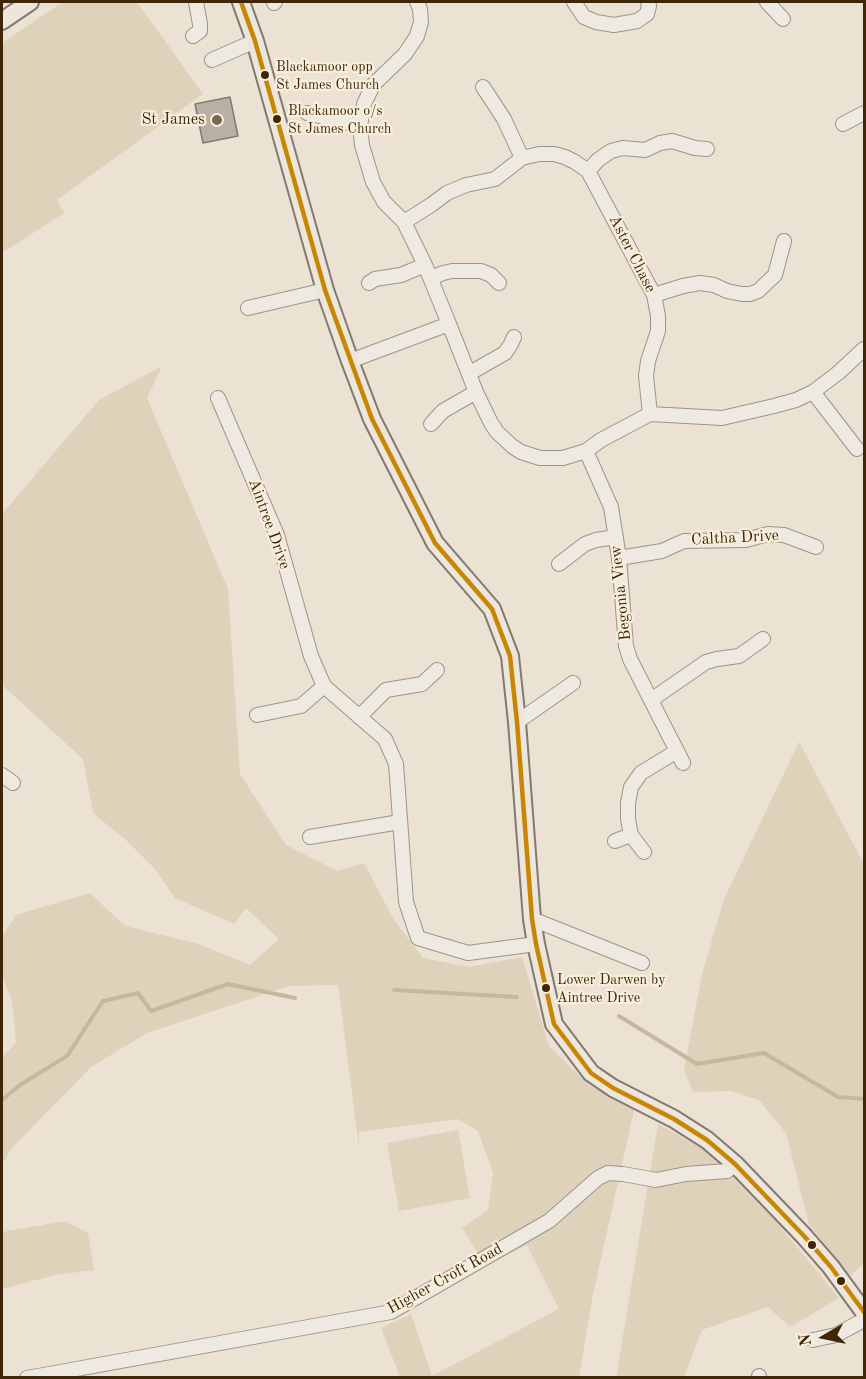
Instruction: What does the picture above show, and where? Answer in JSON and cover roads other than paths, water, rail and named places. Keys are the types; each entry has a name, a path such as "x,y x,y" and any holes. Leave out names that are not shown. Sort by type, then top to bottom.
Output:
{"main road":[{"path":"2,21 30,2"},
{"path":"241,2 255,42 325,290 372,419 435,543 492,609 510,656 532,919 554,1024 591,1073 613,1089 674,1119 707,1140 735,1164 811,1244 864,1312"}],"street":[{"path":"193,36 200,31 196,2"},
{"path":"417,2 421,22 417,36 405,54 374,85 364,104 360,126 362,145 373,183 384,202 404,222 431,278 490,423 512,446 530,456 549,459 563,458 586,451 601,440 650,414 722,418 796,400 813,392 864,349"},
{"path":"574,2 584,16 596,22 614,25 637,21 647,14 648,2"},
{"path":"766,2 783,19"},
{"path":"212,60 255,42"},
{"path":"483,87 504,119 522,158"},
{"path":"307,113 360,126"},
{"path":"843,124 864,113"},
{"path":"404,222 447,193 466,185 495,179 522,158 539,154 554,154 575,162 588,171 610,151 623,148 645,150 660,143 672,141 707,149"},
{"name":"Aster Chase","path":"588,171 654,295 658,316 657,331 646,376 650,414"},
{"path":"654,295 700,283 742,294 758,291 775,275 784,241"},
{"path":"369,283 375,279 400,274 425,265"},
{"path":"431,278 452,271 482,271 491,275 499,284"},
{"path":"248,308 325,290"},
{"path":"350,361 450,324"},
{"path":"470,373 505,353 514,337"},
{"path":"431,424 443,411 476,392"},
{"path":"813,392 857,449"},
{"name":"Aintree Drive","path":"218,398 277,535 311,656 324,686 385,739 396,764 406,902 418,938 468,953 536,944"},
{"name":"Begonia View","path":"586,451 611,507 619,558 626,646 638,678 680,757 641,773 631,787 628,803 631,836"},
{"name":"Caltha Drive","path":"619,558 662,551 684,541 746,540 768,534 784,535 816,546"},
{"path":"559,564 585,544 616,537"},
{"path":"651,700 706,662 739,656 764,639"},
{"path":"359,717 386,690 423,684 437,670"},
{"path":"517,722 573,683"},
{"path":"257,714 301,706 324,686"},
{"path":"310,837 400,822"},
{"path":"615,841 631,836 644,852"},
{"path":"532,919 642,963"},
{"name":"Higher Croft Road","path":"27,1377 392,1312 549,1221 598,1178 608,1173 656,1180 686,1174 728,1171 735,1164"},
{"path":"813,1340 836,1335 864,1320"}],"waterway":[{"path":"2,1100 20,1085 67,1056 103,1001 138,993 151,1011 228,984 295,998"},
{"path":"394,990 517,997"},
{"path":"619,1016 697,1064 764,1053 838,1097 864,1099"}],"place":[{"name":"Blackamoor opp St James Church","path":"265,75"},
{"name":"Blackamoor o/s St James Church","path":"277,119"},
{"name":"St James","path":"217,120"},
{"name":"Lower Darwen by Aintree Drive","path":"546,988"}]}
